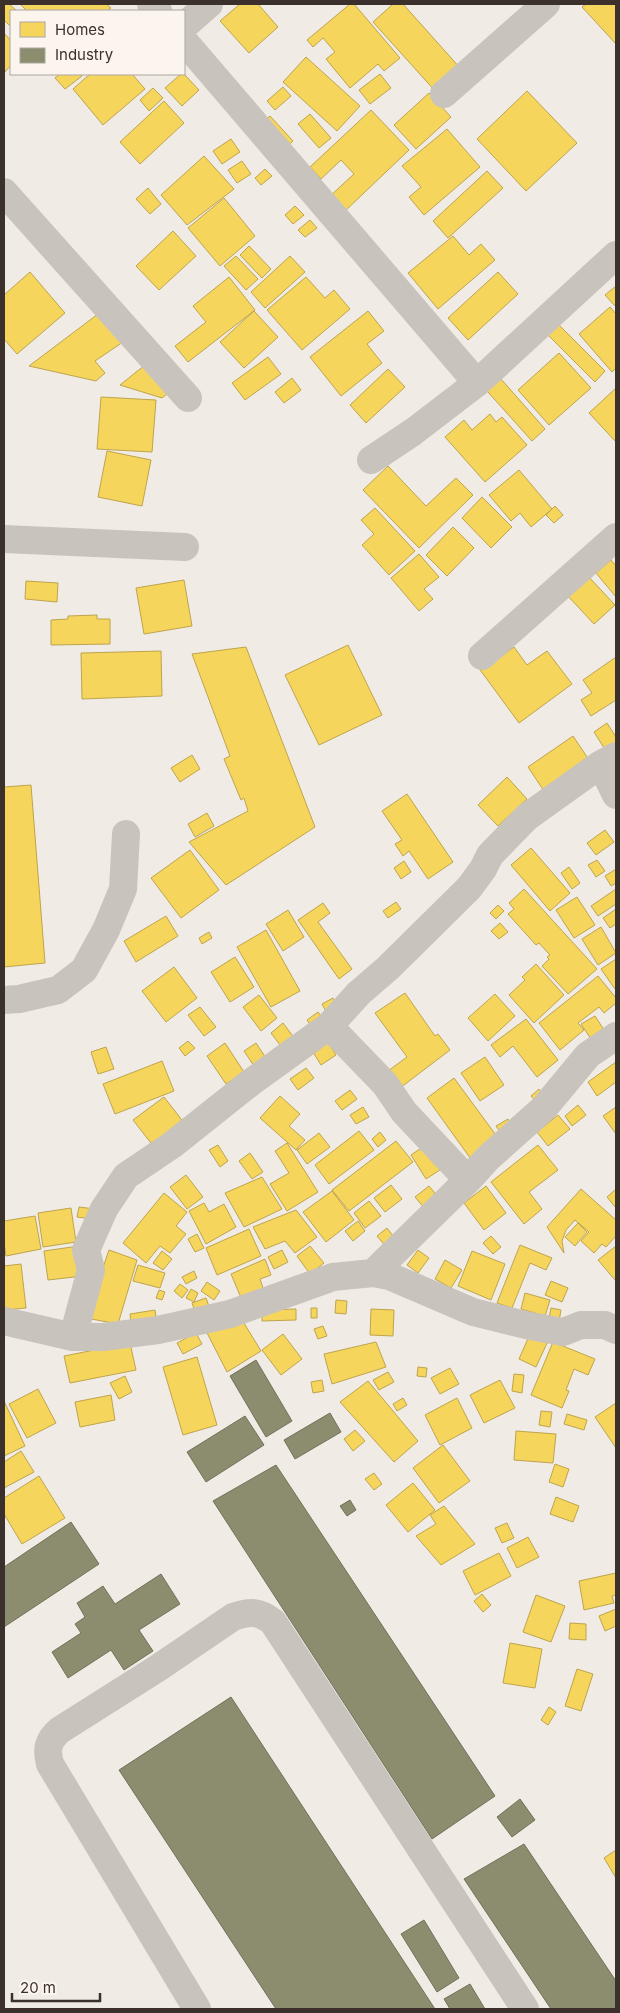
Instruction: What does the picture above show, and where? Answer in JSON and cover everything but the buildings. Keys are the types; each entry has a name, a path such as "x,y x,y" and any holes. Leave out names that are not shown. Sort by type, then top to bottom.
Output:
{"street":[{"path":"185,25 209,4"},
{"path":"444,94 546,4"},
{"path":"185,42 477,383"},
{"path":"4,192 188,398"},
{"path":"371,460 413,432 477,383 616,255"},
{"path":"482,656 616,537"},
{"path":"4,539 185,547"},
{"path":"73,1337 91,1270 86,1250 104,1210 126,1176 172,1145 250,1083 329,1026 359,992 388,968 470,888 490,855 526,817 609,760 616,795"},
{"path":"4,1000 19,999 58,990 84,970 106,930 123,889 126,834"},
{"path":"329,1026 385,1084 404,1112 468,1180"},
{"path":"373,1272 468,1180 488,1158 544,1108 588,1055 616,1036"},
{"path":"4,1322 73,1337 103,1338 158,1330 230,1314 333,1276 373,1272 389,1276 473,1312 530,1326 564,1332 581,1324 605,1325 616,1330"},
{"path":"197,2009 50,1764 47,1755 48,1745 53,1736 60,1730 233,1617 255,1611 273,1622 526,2009"}]}
